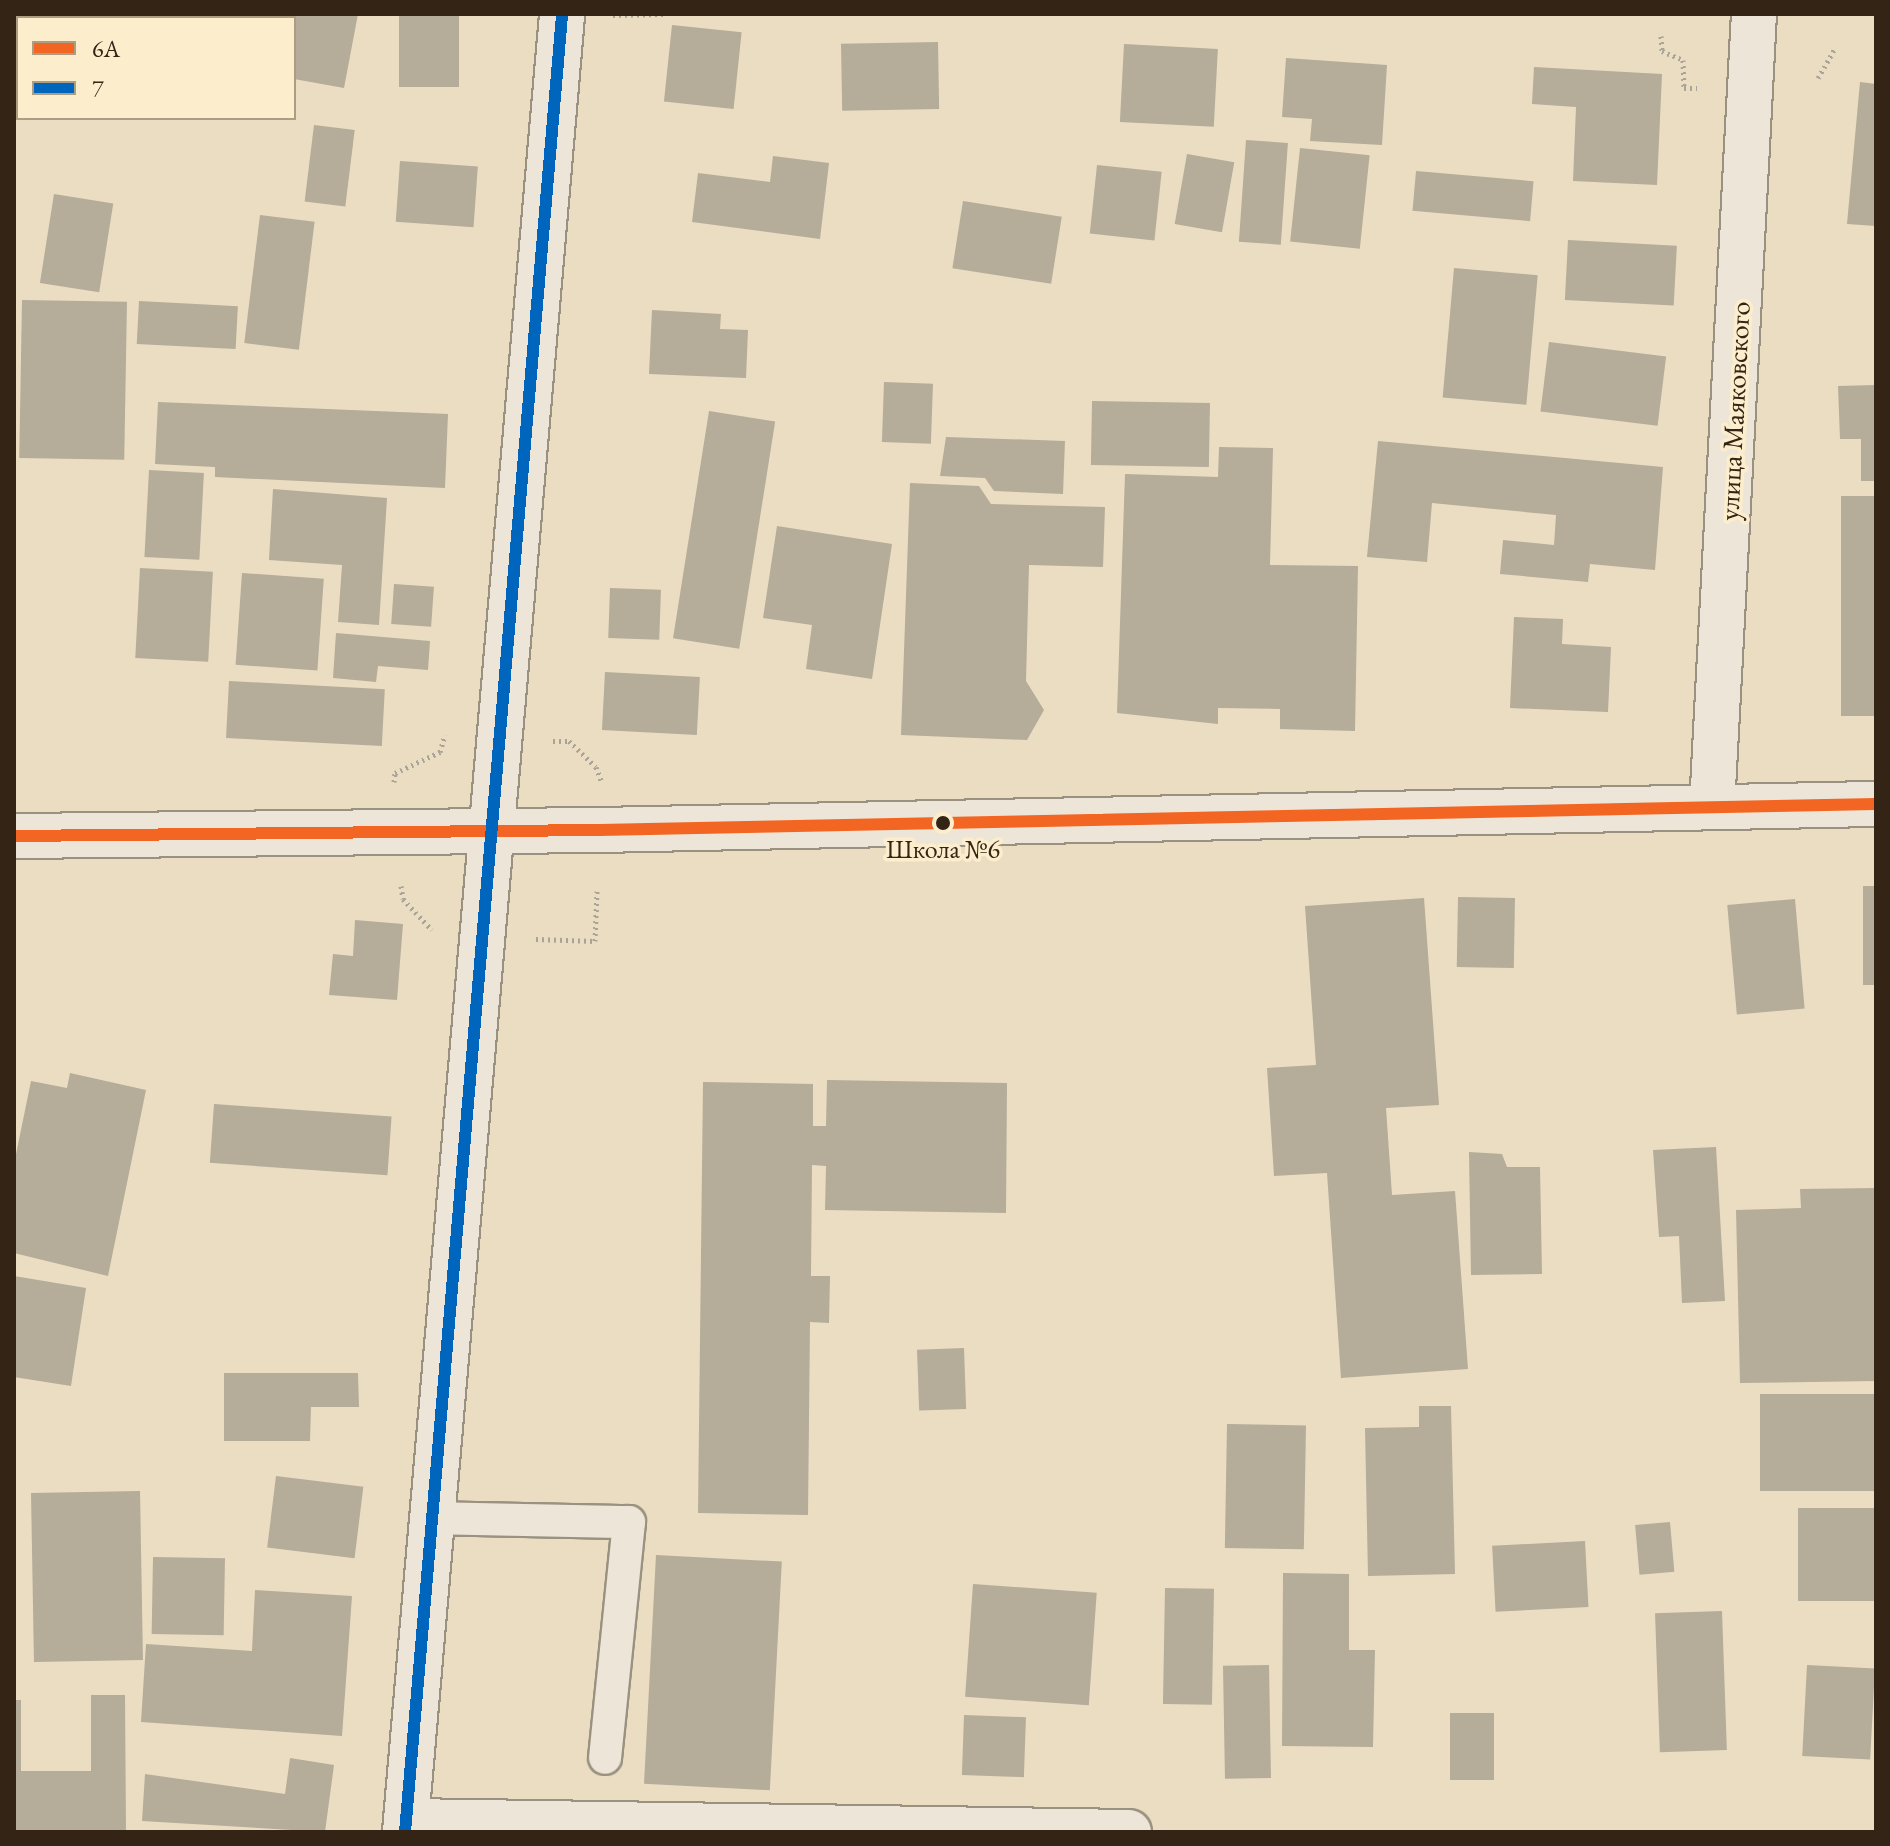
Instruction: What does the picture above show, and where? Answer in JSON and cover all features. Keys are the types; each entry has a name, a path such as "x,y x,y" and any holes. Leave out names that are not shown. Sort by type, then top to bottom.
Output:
{"street":[{"path":"562,14 459,1249 431,1518 405,1827 1129,1832"},
{"name":"улица Маяковского","path":"1712,807 1754,14"},
{"path":"14,836 1876,804"}],"lane":[{"path":"431,1518 629,1522 605,1758"}],"path":[{"path":"610,15 667,14"},
{"path":"1661,36 1662,51 1683,60 1684,88 1697,88"},
{"path":"1818,78 1835,48"},
{"path":"394,785 395,773 440,752 445,735 454,735"},
{"path":"553,741 569,741 596,767 601,781"},
{"path":"401,886 403,899 438,934"},
{"path":"536,939 595,941 597,891"}],"building":[{"path":"238,14 358,14 344,88 296,79 296,16"},
{"path":"399,14 459,14 459,87 399,87"},
{"path":"672,25 742,32 734,109 664,102"},
{"path":"938,42 939,109 842,111 841,44"},
{"path":"1124,44 1218,49 1214,127 1120,122"},
{"path":"1286,58 1387,65 1382,145 1310,141 1312,119 1282,117"},
{"path":"1534,67 1662,74 1657,185 1573,181 1576,107 1532,104"},
{"path":"1860,82 1876,84 1876,226 1847,224"},
{"path":"314,125 355,130 345,206 305,201"},
{"path":"1246,140 1288,143 1281,245 1239,242"},
{"path":"1300,148 1370,155 1360,249 1290,241"},
{"path":"1187,154 1234,162 1222,232 1175,224"},
{"path":"773,156 829,163 820,239 692,222 698,173 770,182"},
{"path":"400,161 478,166 474,227 396,222"},
{"path":"1097,165 1162,172 1154,240 1090,234"},
{"path":"1416,171 1534,181 1530,221 1413,211"},
{"path":"54,194 113,203 99,292 40,283"},
{"path":"963,201 1062,217 1051,284 952,268"},
{"path":"260,215 315,222 299,350 244,343"},
{"path":"1568,240 1677,246 1674,306 1565,300"},
{"path":"1454,268 1538,275 1526,405 1443,398"},
{"path":"22,300 127,302 124,460 19,458"},
{"path":"139,301 238,306 236,349 137,344"},
{"path":"652,310 721,314 720,329 748,330 746,378 649,374"},
{"path":"1549,342 1666,356 1658,426 1540,411"},
{"path":"884,382 933,384 931,444 882,442"},
{"path":"1876,385 1876,481 1861,481 1861,439 1840,439 1838,386"},
{"path":"1092,401 1210,403 1209,467 1091,465"},
{"path":"158,402 448,414 445,488 215,477 215,467 155,464"},
{"path":"709,411 775,421 739,649 673,638"},
{"path":"946,437 1065,441 1063,494 994,491 985,478 940,476"},
{"path":"1378,441 1663,467 1655,570 1590,564 1588,582 1500,574 1503,540 1554,545 1556,515 1432,503 1427,562 1367,557"},
{"path":"1219,447 1273,448 1270,565 1358,566 1355,731 1280,729 1280,709 1218,708 1218,724 1117,713 1125,474 1218,477"},
{"path":"149,470 204,473 199,560 144,557"},
{"path":"910,483 979,486 991,504 1105,507 1103,567 1029,565 1026,681 1044,710 1027,740 901,735"},
{"path":"273,489 387,498 379,625 338,622 342,565 269,560"},
{"path":"1841,496 1876,496 1876,716 1841,716"},
{"path":"777,526 892,544 872,679 806,669 812,625 763,618"},
{"path":"140,568 213,572 208,662 135,658"},
{"path":"242,573 324,579 317,670 236,665"},
{"path":"394,584 434,587 431,627 391,624"},
{"path":"610,588 661,590 659,640 608,638"},
{"path":"1514,617 1563,619 1562,644 1611,647 1608,712 1510,708"},
{"path":"336,633 430,641 428,670 378,666 376,682 333,678"},
{"path":"605,672 700,677 697,735 602,730"},
{"path":"229,681 385,689 382,746 226,738"},
{"path":"1863,886 1876,886 1876,985 1863,985"},
{"path":"1458,897 1515,898 1514,968 1457,967"},
{"path":"1424,898 1439,1105 1386,1108 1392,1195 1455,1191 1468,1369 1341,1378 1327,1173 1274,1176 1267,1068 1316,1065 1305,906"},
{"path":"1795,899 1805,1009 1737,1015 1727,905"},
{"path":"355,920 403,924 397,1000 329,995 333,954 353,956"},
{"path":"70,1073 146,1090 108,1276 14,1253 14,1164 31,1081 67,1088"},
{"path":"827,1080 1007,1083 1006,1213 825,1210 826,1166 812,1165 811,1276 830,1276 829,1323 810,1322 808,1515 698,1513 703,1082 813,1084 813,1126 826,1126"},
{"path":"214,1104 392,1116 387,1175 210,1163"},
{"path":"1716,1147 1725,1301 1682,1303 1679,1236 1659,1237 1653,1150"},
{"path":"1469,1152 1502,1154 1507,1167 1540,1167 1542,1274 1471,1275"},
{"path":"1876,1188 1876,1381 1740,1383 1736,1210 1801,1208 1800,1189"},
{"path":"14,1276 86,1288 71,1386 14,1377"},
{"path":"964,1348 966,1409 919,1411 917,1350"},
{"path":"224,1373 358,1373 359,1407 311,1407 310,1441 224,1441"},
{"path":"1760,1394 1876,1394 1876,1491 1760,1491"},
{"path":"1419,1406 1451,1406 1455,1574 1368,1576 1365,1428 1419,1427"},
{"path":"1227,1424 1306,1425 1304,1549 1225,1548"},
{"path":"276,1476 363,1487 355,1558 267,1547"},
{"path":"140,1491 143,1660 34,1662 31,1493"},
{"path":"1798,1508 1876,1508 1876,1601 1798,1601"},
{"path":"1670,1522 1674,1572 1639,1575 1635,1525"},
{"path":"1585,1541 1588,1607 1496,1612 1492,1546"},
{"path":"656,1555 782,1562 770,1790 644,1784"},
{"path":"153,1557 225,1558 224,1635 152,1634"},
{"path":"1283,1573 1349,1574 1349,1650 1375,1650 1373,1747 1282,1746"},
{"path":"973,1584 1097,1593 1089,1705 965,1697"},
{"path":"1165,1588 1214,1589 1212,1705 1163,1704"},
{"path":"255,1590 352,1596 342,1736 141,1722 146,1644 252,1651"},
{"path":"1722,1611 1727,1750 1660,1752 1655,1613"},
{"path":"1269,1665 1271,1778 1225,1779 1223,1666"},
{"path":"1807,1665 1875,1669 1870,1759 1802,1756"},
{"path":"91,1695 125,1695 126,1832 14,1832 14,1700 21,1700 21,1771 91,1771"},
{"path":"1450,1713 1494,1713 1494,1780 1450,1780"},
{"path":"964,1715 1026,1717 1024,1777 962,1775"},
{"path":"290,1758 334,1765 325,1832 142,1821 145,1774 285,1794"}],"transit line":[{"name":"7","path":"405,1832 562,14"},
{"name":"6А","path":"14,836 599,830 1876,804"}],"place":[{"name":"Школа №6","path":"943,823"}]}
